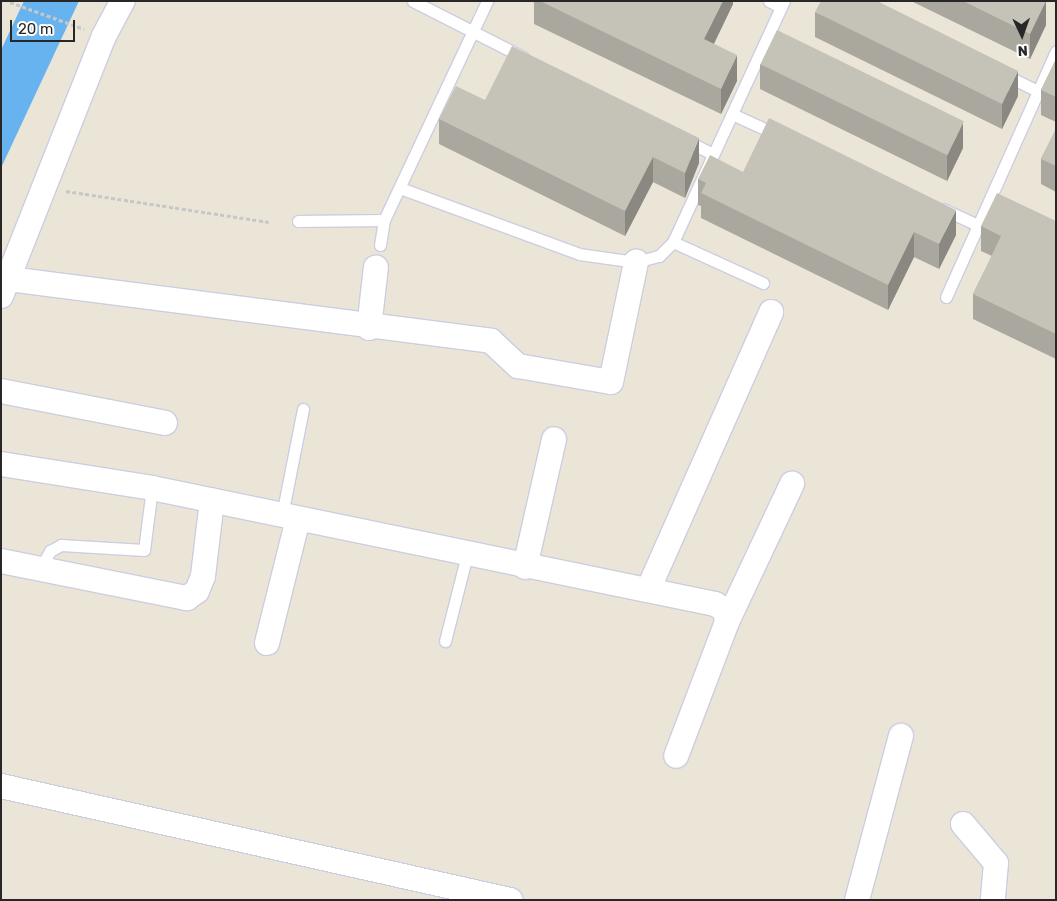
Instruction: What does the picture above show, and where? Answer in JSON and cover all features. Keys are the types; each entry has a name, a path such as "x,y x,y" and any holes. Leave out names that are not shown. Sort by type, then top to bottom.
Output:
{"street":[{"path":"123,1 104,36 5,288 491,341 518,366 611,382 636,262"},
{"path":"369,328 378,256"},
{"path":"648,590 771,312"},
{"path":"1,391 165,423"},
{"path":"525,567 554,439"},
{"path":"1,464 152,488 525,567 715,604 725,610 727,622"},
{"path":"676,756 727,622 792,484"},
{"path":"1,560 187,598 194,595 203,576 212,501"},
{"path":"267,643 290,517"},
{"path":"858,900 901,736"},
{"path":"1,786 510,900"},
{"path":"963,824 996,863 993,900"}],"lane":[{"path":"414,1 536,63"},
{"path":"378,256 384,220 487,1"},
{"path":"400,188 558,249 636,262 659,256 673,242 783,4 770,1"},
{"path":"946,298 978,225 993,203 1038,91 1055,56"},
{"path":"994,70 1038,91"},
{"path":"732,114 786,139"},
{"path":"678,136 713,154"},
{"path":"932,204 978,225"},
{"path":"298,221 384,220"},
{"path":"673,242 763,283"},
{"path":"290,517 303,409"},
{"path":"40,569 50,551 61,545 144,550 152,488"},
{"path":"445,641 467,555"}],"path":[{"path":"10,2 89,31"},
{"path":"45,187 268,222"}],"water":[{"path":"24,1 79,1 1,168 1,50"}],"building":[{"path":"540,1 723,1 704,39 737,55 721,89"},
{"path":"821,1 877,1 1018,71 1002,104 815,12"},
{"path":"963,1 1046,1 1030,34"},
{"path":"777,30 964,121 947,155 760,64"},
{"path":"512,46 699,138 685,173 653,157 625,211 439,119 456,86 485,100"},
{"path":"1056,59 1056,97 1041,90"},
{"path":"769,118 956,210 939,244 914,232 888,285 701,193 706,183 698,179 710,155 743,172"},
{"path":"1056,129 1056,166 1041,159"},
{"path":"997,193 1056,221 1056,334 973,294 1001,236 981,226"}]}
